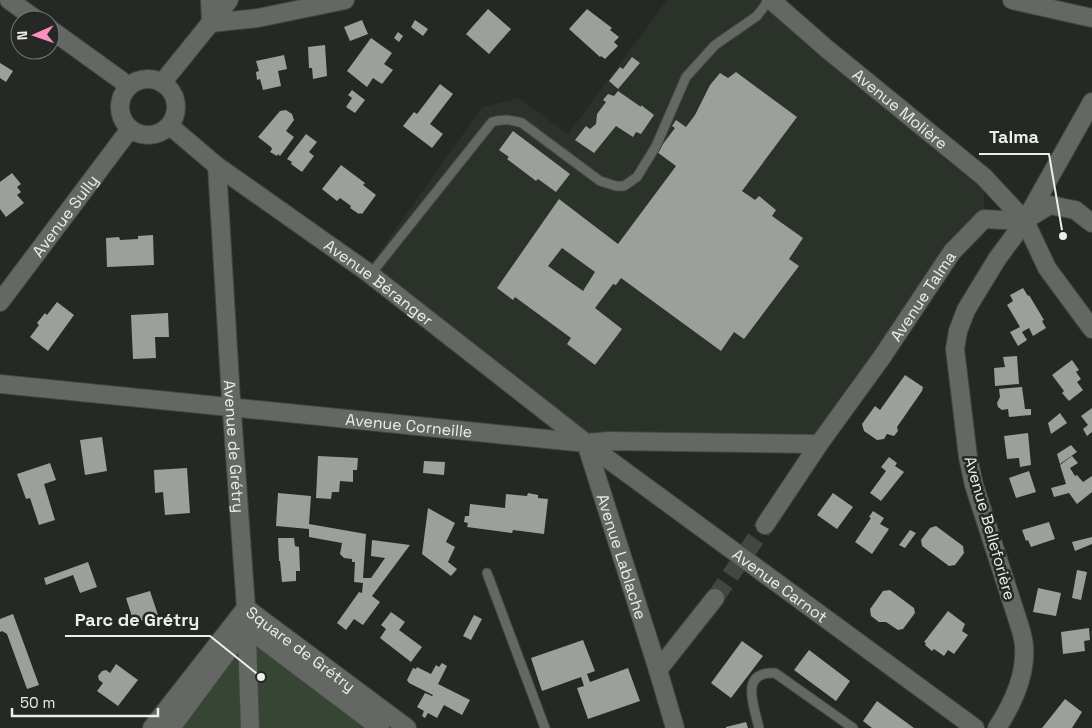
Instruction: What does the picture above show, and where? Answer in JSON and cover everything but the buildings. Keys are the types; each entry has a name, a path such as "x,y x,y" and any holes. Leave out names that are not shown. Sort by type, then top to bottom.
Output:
{"street":[{"path":"9,0 23,10"},
{"path":"210,0 211,23"},
{"path":"162,83 229,0"},
{"path":"211,23 258,18 345,0"},
{"name":"Avenue Molière","path":"770,0 984,177 1025,221 1047,268 1092,328"},
{"path":"1012,0 1092,18"},
{"path":"60,36 130,86"},
{"path":"146,79 162,83 174,95 176,103 174,119 170,126 163,132 146,136 130,129 120,112 120,103 124,94 137,81 146,79"},
{"path":"1025,221 1092,102"},
{"name":"Avenue Béranger","path":"170,126 217,166 370,274 586,442"},
{"name":"Avenue Sully","path":"0,302 130,129"},
{"name":"Avenue de Grétry","path":"217,166 231,407 246,608 250,728"},
{"path":"1025,221 1050,205 1075,210 1092,223"},
{"name":"Avenue Talma","path":"765,525 819,444 882,357 952,252 984,220 1025,221"},
{"name":"Avenue Belleforière","path":"997,728 1020,681 1024,664 1024,646 1019,624 974,485 968,457 955,349 958,331 966,310 997,259 1025,221"},
{"name":"Avenue Corneille","path":"0,384 586,442 819,444"},
{"name":"Avenue Lablache","path":"586,442 658,670"},
{"name":"Avenue Carnot","path":"586,442 975,728"},
{"path":"675,728 658,670 715,598"},
{"name":"Square de Grétry","path":"152,728 246,608 407,728"},
{"name":"Square de Grétry","path":"171,728 246,627 380,728"}],"lane":[{"path":"370,274 492,122 502,119 522,123 600,181 616,186 624,186 637,176 656,146 686,77 715,44 757,16 770,0"},
{"path":"487,573 545,728"},
{"path":"759,728 750,690 756,677 764,672 775,673 853,728"}],"shaded area":[{"path":"667,0 774,0 984,177 984,219 819,444 586,443 366,271 482,107 519,98 568,134"}],"green space":[{"path":"246,627 380,728 171,728"}],"tunnel":[{"path":"715,598 765,525"}],"place":[{"name":"Talma","path":"1063,236"},
{"name":"Parc de Grétry","path":"261,677"}]}
